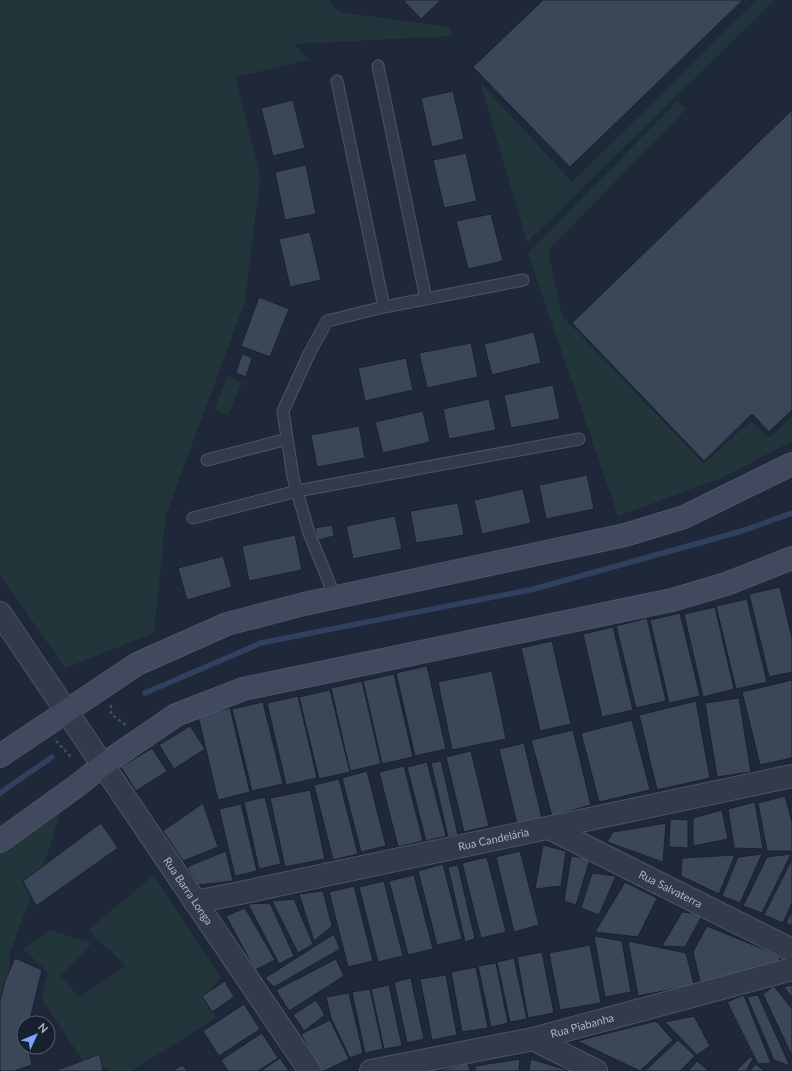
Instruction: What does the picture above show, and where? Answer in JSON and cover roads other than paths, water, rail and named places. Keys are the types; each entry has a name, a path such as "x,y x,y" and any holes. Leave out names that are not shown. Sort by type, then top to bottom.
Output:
{"main road":[{"path":"0,756 137,664 227,624 335,597 625,535 684,517 792,464"},
{"path":"0,841 78,785 103,765 176,715 243,689 672,600 726,584 792,558"}],"street":[{"name":"Rua Barra Longa","path":"0,612 310,1071"},
{"name":"Rua Candelária","path":"195,902 792,776"},
{"name":"Rua Salvaterra","path":"549,828 792,950"},
{"name":"Rua Piabanha","path":"370,1071 533,1040 792,969"},
{"path":"533,1040 596,1071"}],"lane":[{"path":"378,66 426,299"},
{"path":"337,81 384,307"},
{"path":"335,597 310,533 293,477 283,411 309,354 327,321 384,307 523,280"},
{"path":"207,460 287,439"},
{"path":"193,518 297,491 579,439"}],"waterway":[{"path":"145,693 261,643 534,589 742,531 792,513"},
{"path":"0,793 52,757"}]}
